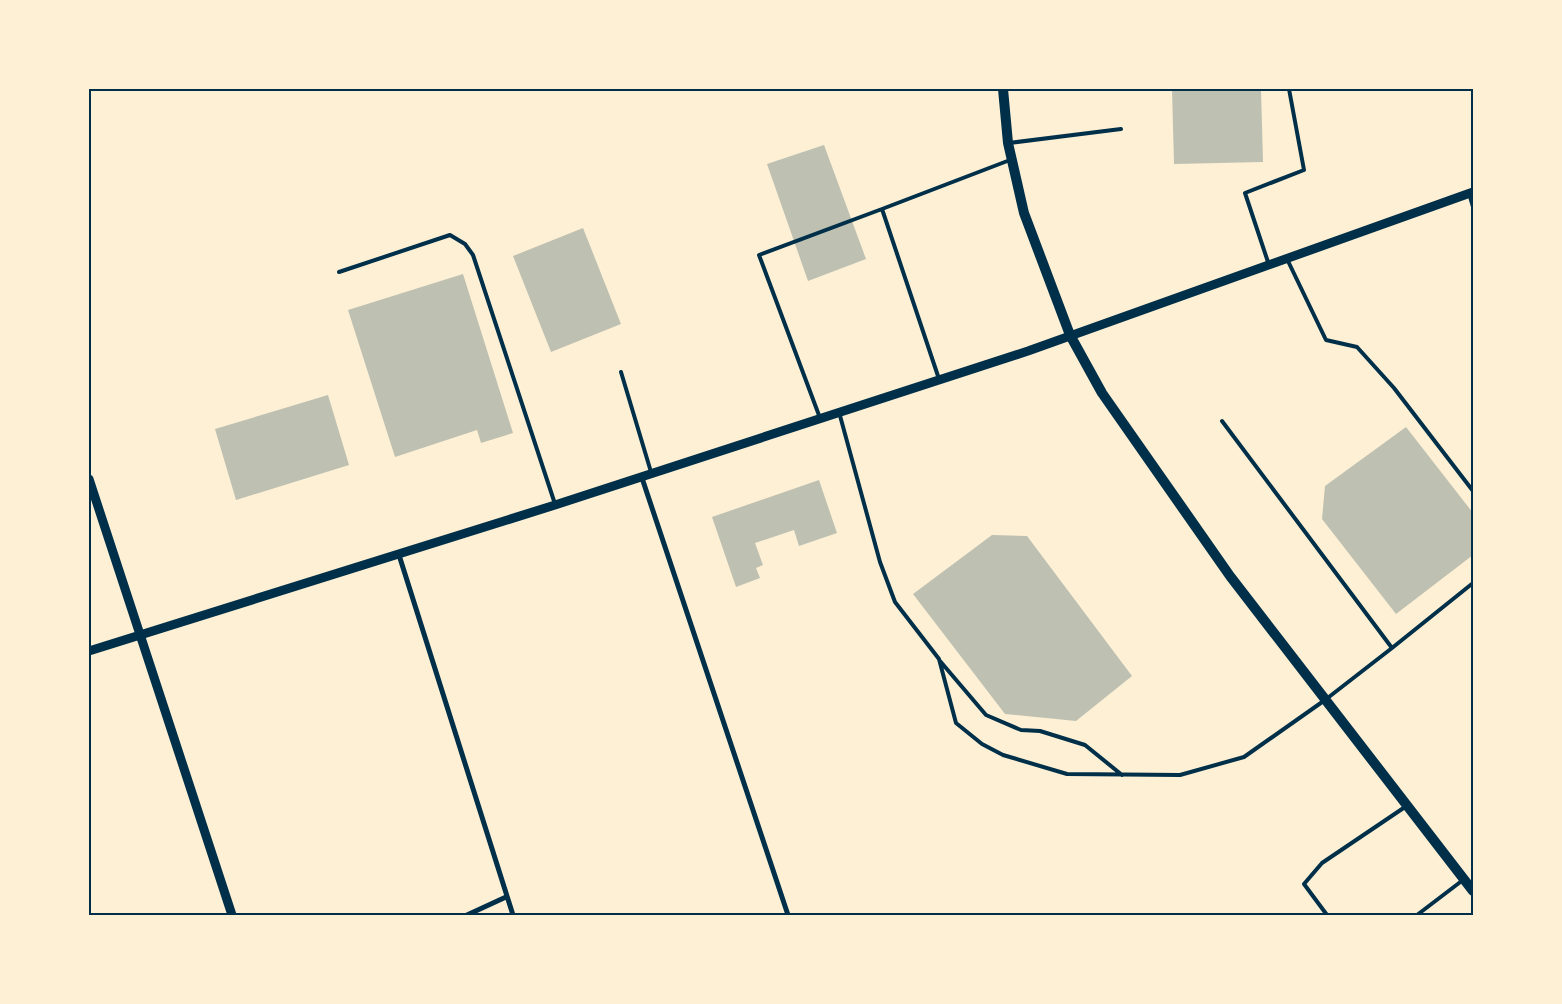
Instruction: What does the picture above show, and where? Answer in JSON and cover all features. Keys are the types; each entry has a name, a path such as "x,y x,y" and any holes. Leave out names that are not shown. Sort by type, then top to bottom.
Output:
{"main road":[{"path":"1003,89 1008,144 1024,212 1070,335 1102,393 1230,576 1473,891"}],"street":[{"path":"89,651 642,478 1028,351 1471,193"},
{"path":"642,478 788,915"},
{"path":"89,479 232,915"},
{"path":"399,555 513,915"},
{"path":"467,915 506,897"}],"lane":[{"path":"1269,265 1245,193 1304,170 1289,89"},
{"path":"1008,144 1121,129"},
{"path":"820,418 759,255 1012,159"},
{"path":"1471,193 1473,207"},
{"path":"882,208 939,379"},
{"path":"339,272 450,235 465,244 473,255 555,505"},
{"path":"1287,259 1326,340 1357,347 1394,388 1473,491"},
{"path":"621,372 652,474"},
{"path":"840,412 880,562 895,602 939,659 986,716 1021,730 1040,731 1085,745 1123,776"},
{"path":"1222,421 1392,648"},
{"path":"939,659 956,723 982,744 1002,756 1067,774 1123,776 1180,775 1244,756 1326,700 1473,582"},
{"path":"1327,915 1304,884 1322,863 1407,806"},
{"path":"1417,915 1464,879"}],"building":[{"path":"1172,89 1261,89 1263,162 1174,164"},
{"path":"824,145 866,259 808,281 767,164"},
{"path":"583,228 621,324 551,352 513,256"},
{"path":"463,274 513,433 481,443 477,430 395,457 348,310"},
{"path":"328,395 349,465 236,500 215,429"},
{"path":"1406,427 1473,513 1473,555 1396,614 1322,519 1325,486"},
{"path":"819,480 837,533 799,546 794,530 755,543 763,565 756,568 760,578 736,587 712,517"},
{"path":"992,535 1027,536 1132,676 1076,721 1005,714 913,594"}]}
